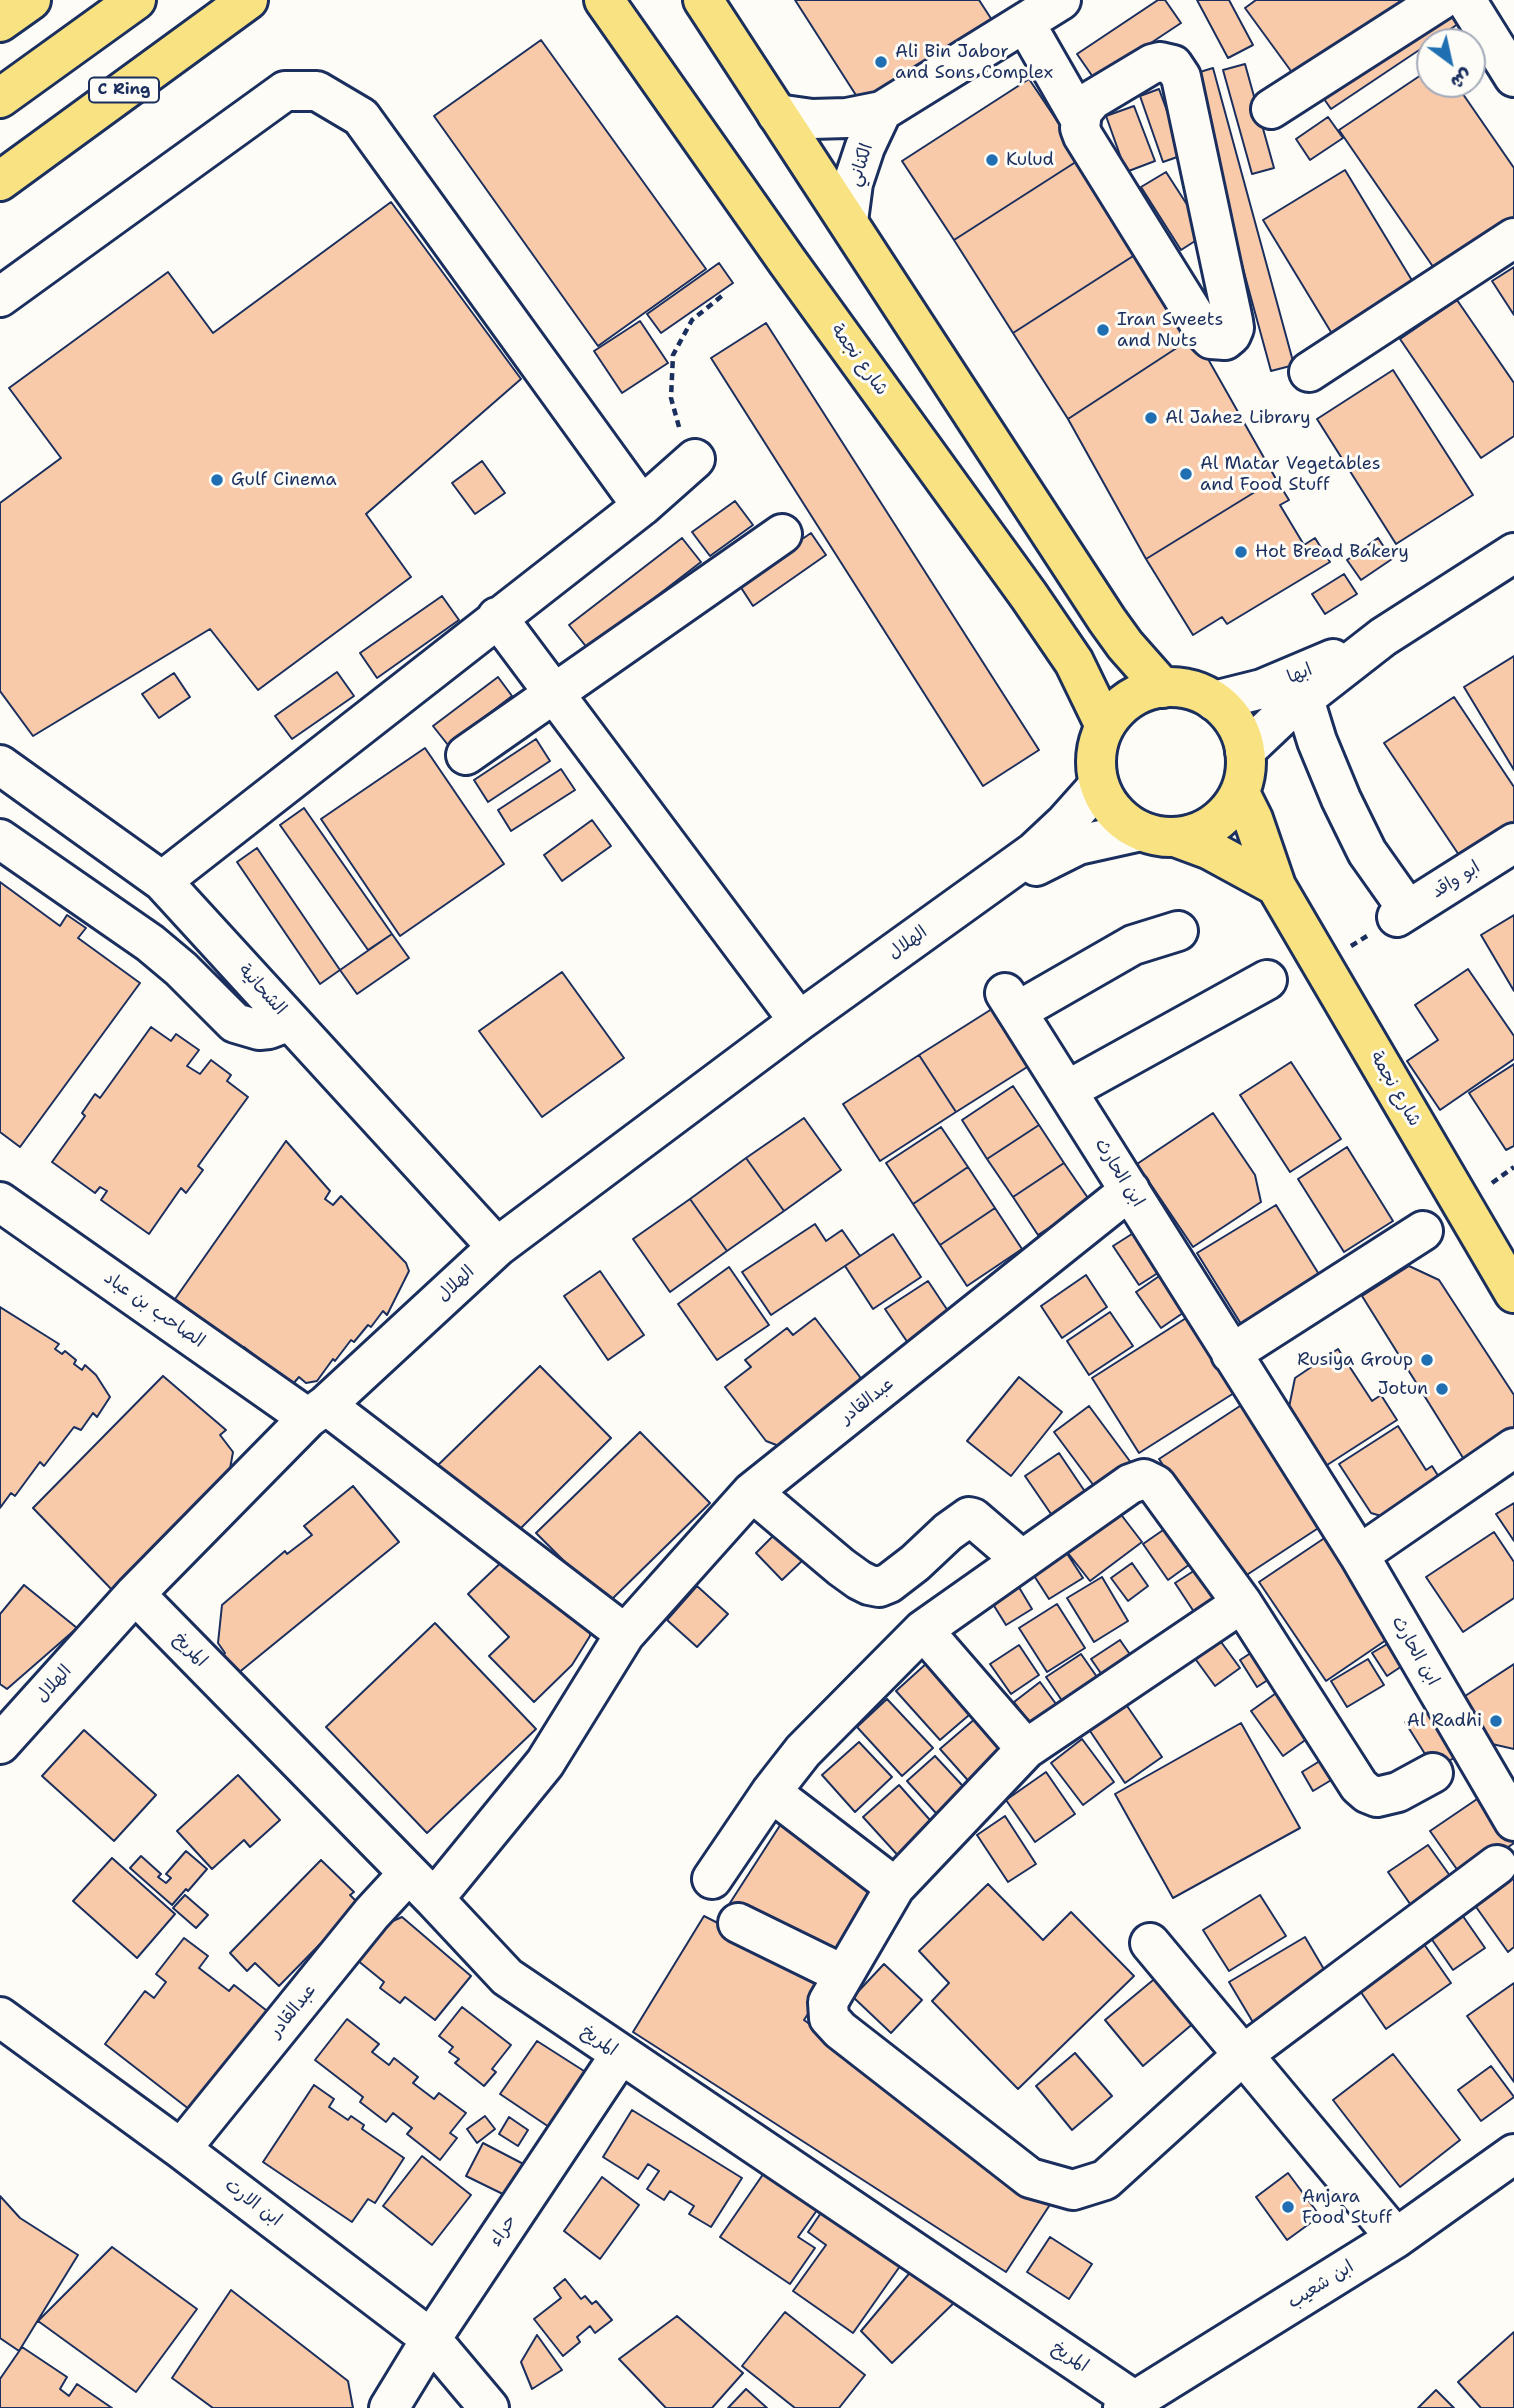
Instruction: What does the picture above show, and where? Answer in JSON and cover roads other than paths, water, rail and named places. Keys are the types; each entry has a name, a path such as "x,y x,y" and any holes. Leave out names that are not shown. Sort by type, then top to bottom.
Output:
{"main road":[{"path":"0,22 31,0"},
{"path":"0,98 136,0"},
{"name":"C Ring","path":"0,181 248,0"},
{"name":"شارع نجمة","path":"604,0 787,261 1030,596 1074,662 1105,726"},
{"path":"703,0 1107,620 1163,688"},
{"path":"1163,688 1190,690 1214,701 1229,714 1245,751 1246,772 1240,793 1229,810 1214,824 1195,833 1158,834 1127,824 1105,800 1099,785 1096,755 1105,726 1130,700 1163,688"},
{"name":"شارع نجمة","path":"1240,793 1253,819 1276,886 1514,1293"},
{"name":"شارع نجمة","path":"1158,834 1210,849 1276,886"}],"street":[{"path":"1271,109 1441,0"},
{"path":"1466,0 1514,77"},
{"name":"الكناني","path":"777,114 847,118 882,111 1042,12"},
{"path":"1042,12 1086,110 1083,136 1206,334 1211,339 1224,340 1231,335 1233,321 1178,70 1167,62 1152,64 1086,110"},
{"path":"0,298 285,91 317,91 360,117 642,506"},
{"name":"الكناني","path":"848,221 853,183 865,147 882,111"},
{"path":"1309,372 1514,237"},
{"path":"162,881 642,506 695,458"},
{"path":"466,755 782,534"},
{"name":"ابها","path":"1245,751 1283,715 1382,637 1514,553"},
{"path":"497,617 799,1021"},
{"name":"ابها","path":"1214,701 1262,690 1382,637"},
{"name":"ابو واقد","path":"1304,699 1317,741 1341,799 1367,852 1403,913 1514,843"},
{"name":"الشحانية","path":"0,765 162,881 497,1247"},
{"name":"الهلال","path":"0,1744 135,1594 317,1411 497,1247 799,1021 1034,852 1099,785"},
{"name":"الهلال","path":"974,895 1078,845 1158,834"},
{"path":"0,839 150,943 181,968 235,1023 259,1030 270,1029 290,1021"},
{"name":"ابن الحارث","path":"1178,931 1133,946 1012,1002 1231,1353 1502,1777 1514,1821"},
{"path":"1068,1090 1267,980"},
{"name":"عبدالقادر","path":"181,2149 372,1913 421,1886 544,1763 625,1634 752,1492 1130,1189"},
{"name":"الصاحب بن عباد","path":"0,1202 317,1411"},
{"path":"1231,1353 1423,1231"},
{"path":"317,1411 625,1634"},
{"path":"1359,1555 1514,1448"},
{"path":"712,1879 771,1792 803,1751 923,1630 1130,1484 1144,1479 1156,1485 1242,1603 1359,1786 1377,1797 1398,1792 1433,1773"},
{"path":"752,1492 841,1567 869,1585 879,1587 888,1583 915,1563 955,1525 969,1517 1022,1560"},
{"name":"المريخ","path":"135,1594 507,1977 1129,2404"},
{"path":"1242,1603 1026,1749 895,1887 828,2002 829,2018 840,2030 1030,2178 1073,2190 1105,2180 1244,2054 1497,1865"},
{"path":"923,1630 1026,1749"},
{"path":"771,1792 895,1887"},
{"path":"738,1923 842,1974"},
{"path":"1150,1943 1396,2238"},
{"name":"ابن الارت","path":"0,2017 181,2149 432,2339 489,2408"},
{"name":"حراء","path":"389,2408 620,2056"},
{"name":"ابن شعيب","path":"1129,2404 1396,2238 1514,2154"}],"place":[{"name":"Ali Bin Jabor and Sons Complex","path":"881,62"},
{"name":"Kulud","path":"992,160"},
{"name":"Iran Sweets and Nuts","path":"1103,330"},
{"name":"Al Jahez Library","path":"1151,418"},
{"name":"Al Matar Vegetables and Food Stuff","path":"1186,474"},
{"name":"Gulf Cinema","path":"217,480"},
{"name":"Hot Bread Bakery","path":"1241,552"},
{"name":"Rusiya Group","path":"1427,1360"},
{"name":"Jotun","path":"1442,1389"},
{"name":"Al Radhi","path":"1496,1721"},
{"name":"Anjara Food Stuff","path":"1288,2207"}]}
